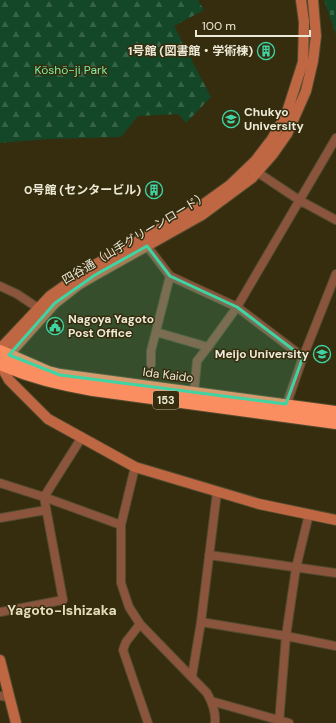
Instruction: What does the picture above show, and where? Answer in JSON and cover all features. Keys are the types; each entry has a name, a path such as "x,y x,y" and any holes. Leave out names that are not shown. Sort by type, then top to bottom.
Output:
{"highway":[{"name":"Ida Kaido","path":"2,358 60,375 194,393 285,410 336,423"},
{"name":"Ida Kaido","path":"2,358 34,377 57,384 100,391 285,410 336,412"}],"street":[{"path":"301,0 304,22 303,62 286,115 272,139 256,160 230,185 198,208 91,267 50,296 38,308 2,358 8,380 48,419 135,467 259,504 336,520"},
{"name":"四谷通（山手グリーンロード）","path":"2,358 55,303 78,285 202,215 252,178 273,154 287,134 306,91 313,61 316,36 314,0"},
{"path":"194,393 197,361 237,307 336,138"},
{"path":"257,172 299,200 336,220"},
{"path":"147,246 170,276 237,307 303,357"},
{"path":"285,410 303,357 336,274"},
{"path":"151,364 151,351 170,276"},
{"path":"0,286 17,294 38,308"},
{"path":"156,332 208,347"},
{"path":"0,612 63,600 44,497 82,437"},
{"path":"135,467 121,525 121,583 129,607 140,624 207,693 211,701 216,720 215,723"},
{"path":"0,483 44,497 121,525"},
{"path":"192,676 201,622 217,492"},
{"path":"0,518 46,510"},
{"path":"279,722 286,636 296,568 309,514"},
{"path":"209,555 336,573"},
{"path":"201,622 336,646"},
{"path":"140,624 126,642 123,650 148,723"},
{"path":"0,660 4,696 16,723"},
{"path":"211,701 279,722 289,723"}],"highlighted area":[{"path":"147,246 170,276 237,307 303,357 286,404 60,375 9,355 55,303 95,275"}],"green space":[{"name":"Kōshō-ji Park","path":"0,0 198,0 204,10 174,26 211,97 186,123 178,114 138,116 121,137 47,139 0,143"},
{"path":"324,0 336,0 336,35"}],"place":[{"name":"1号館 (図書館・学術棟)","path":"266,51"},
{"name":"Chukyo University","path":"231,119"},
{"name":"0号館 (センタービル)","path":"154,190"},
{"name":"Nagoya Yagoto Post Office","path":"55,326"},
{"name":"Meijo University","path":"322,354"}],"district":[{"name":"Yagoto-Ishizaka","path":"62,610"}]}
